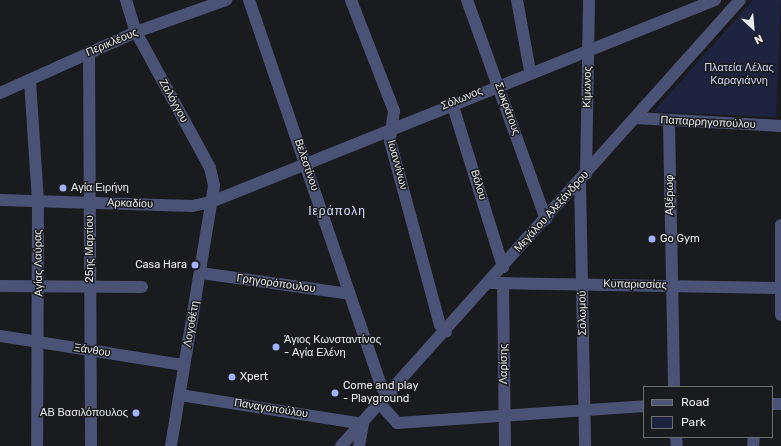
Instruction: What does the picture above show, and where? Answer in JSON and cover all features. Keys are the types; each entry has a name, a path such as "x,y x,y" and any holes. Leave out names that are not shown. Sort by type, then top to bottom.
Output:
{"street":[{"name":"Ζαλόγγου","path":"126,0 136,32 210,168 214,186 211,202"},
{"name":"Περικλέους","path":"0,93 30,81 89,52 136,32 226,0"},
{"name":"Βελεστίνου","path":"249,0 382,388 391,394"},
{"name":"Ιωαννίνων","path":"351,0 394,111 396,119 391,127 390,141 440,325 446,332"},
{"name":"Σωκράτους","path":"467,0 546,219"},
{"path":"517,0 530,72"},
{"name":"Κίμωνος","path":"583,177 589,48 589,0"},
{"name":"Σόλωνος","path":"211,202 391,127 589,48 715,0"},
{"name":"Μεγάλου Αλεξάνδρου","path":"342,446 391,394 490,283 635,118 732,3"},
{"name":"25ης Μαρτίου","path":"89,52 91,446"},
{"name":"Αγίας Λαύρας","path":"30,81 38,202 40,287 37,446"},
{"name":"Βόλου","path":"452,103 503,267"},
{"name":"Παπαρρηγοπούλου","path":"635,118 670,122 781,126"},
{"name":"Αβέρωφ","path":"670,122 670,286 674,386"},
{"name":"Σολωμού","path":"583,177 582,284 585,446"},
{"name":"Αρκαδίου","path":"0,200 192,206 211,202"},
{"name":"Λογοθέτη","path":"171,446 201,273 211,202"},
{"path":"781,225 781,315"},
{"name":"Γρηγορόπουλου","path":"201,273 350,294"},
{"name":"Κυπαρισσίας","path":"490,283 780,288"},
{"name":"Λαρίσης","path":"503,283 505,446"},
{"path":"0,286 142,287"},
{"name":"Ξάνθου","path":"0,336 184,365"},
{"name":"Παναγοπούλου","path":"180,395 363,424"},
{"path":"381,405 397,423 643,406"},
{"path":"359,446 363,424"}],"green space":[{"name":"Πλατεία Λέλας Καραγιάννη","path":"753,0 781,0 776,117 653,112"}],"place":[{"name":"Αγία Ειρήνη","path":"63,188"},
{"name":"Go Gym","path":"652,239"},
{"name":"Casa Hara","path":"195,265"},
{"name":"Άγιος Κωνσταντίνος - Αγία Ελένη","path":"276,347"},
{"name":"Xpert","path":"232,377"},
{"name":"Come and play - Playground","path":"335,393"},
{"name":"ΑΒ Βασιλόπουλος","path":"136,413"}],"district":[{"name":"Ιεράπολη","path":"337,212"}]}
